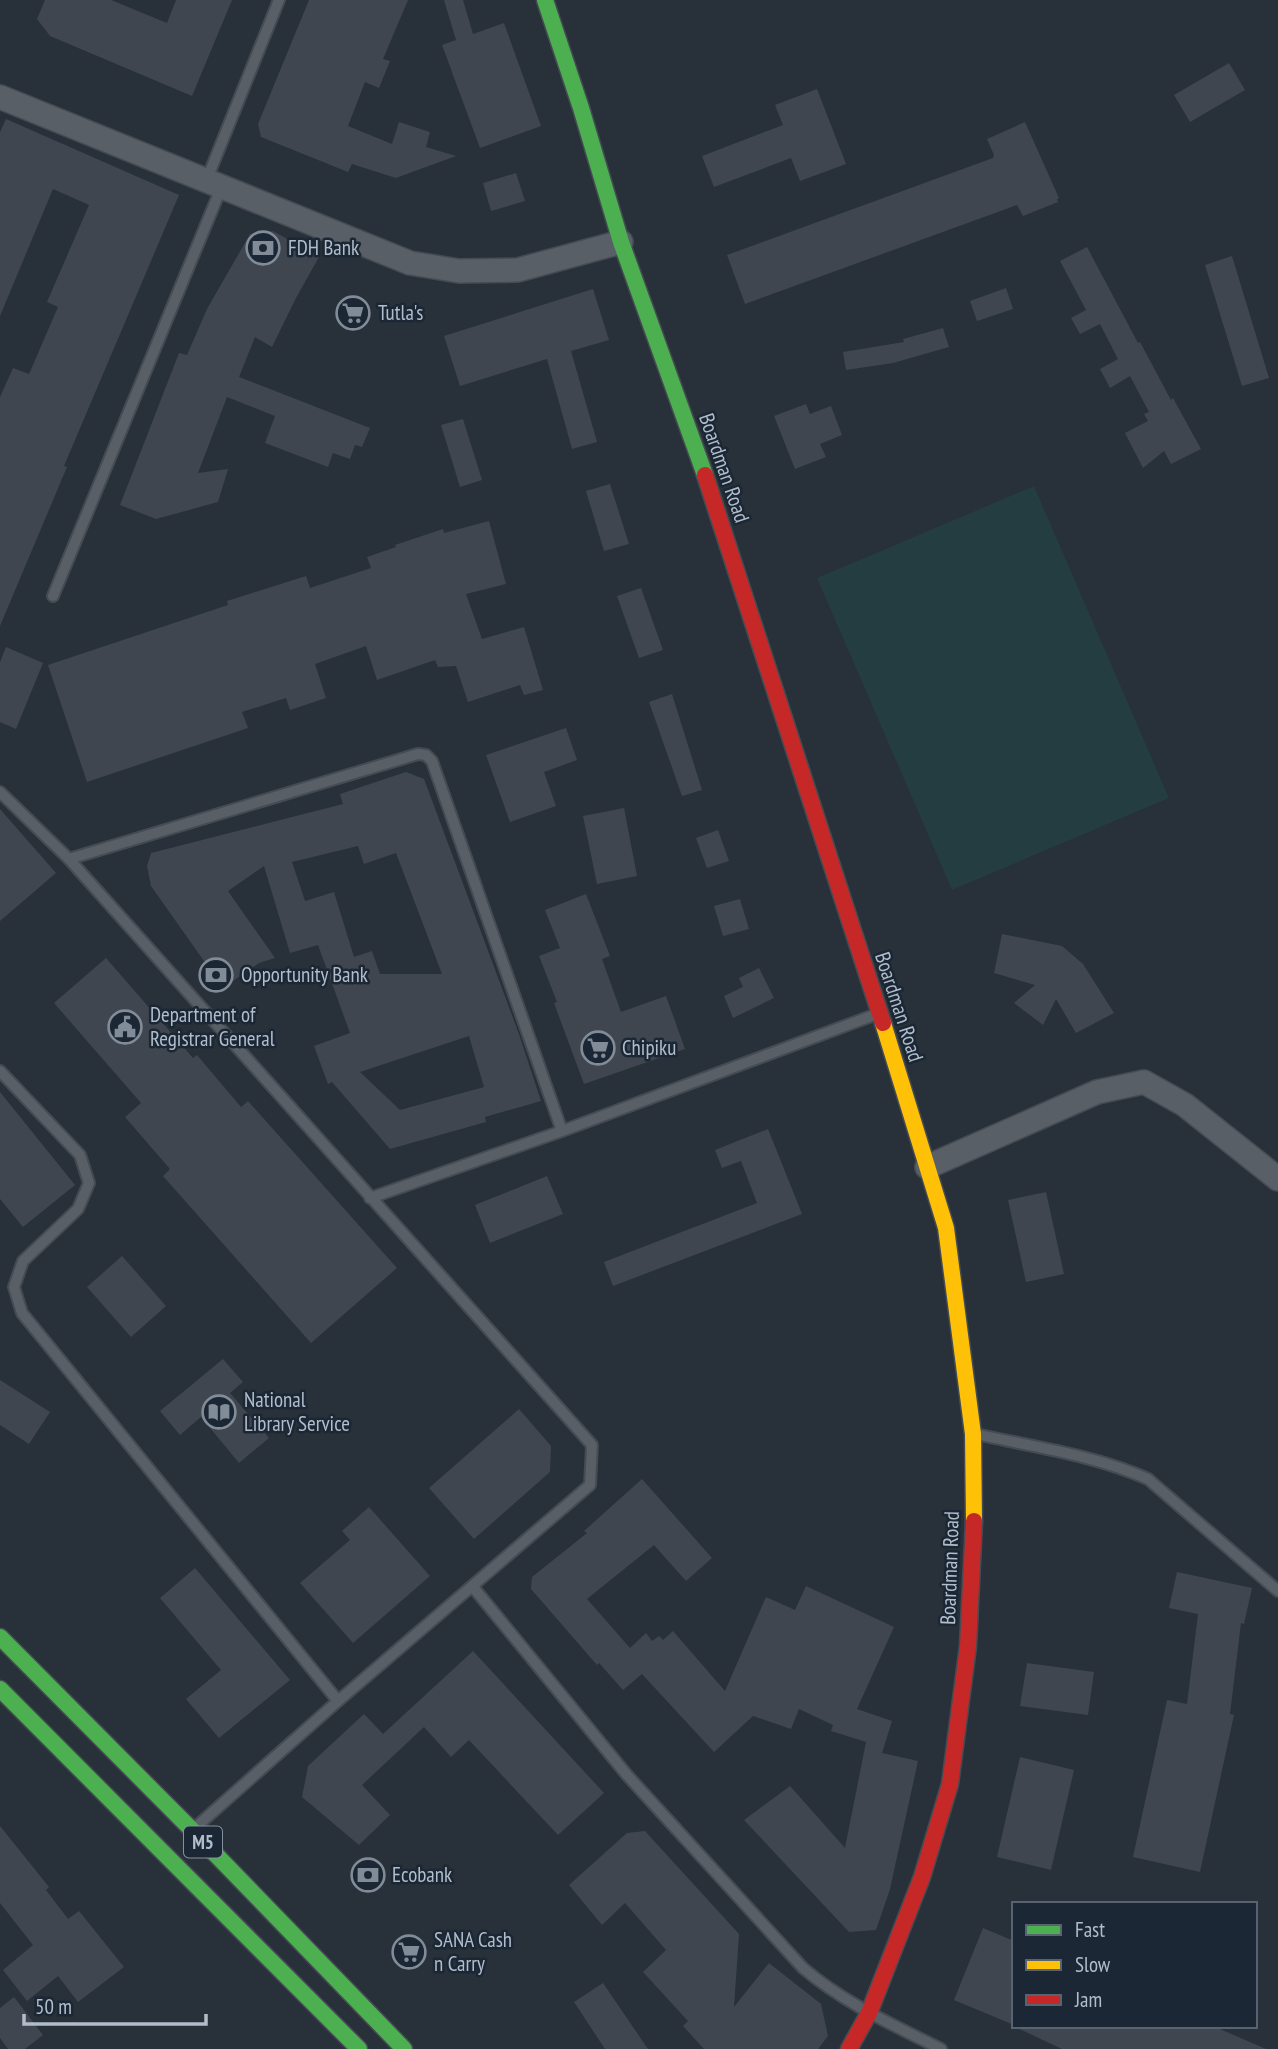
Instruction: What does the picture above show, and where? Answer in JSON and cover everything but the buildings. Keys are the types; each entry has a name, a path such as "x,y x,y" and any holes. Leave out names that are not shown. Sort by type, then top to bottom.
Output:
{"main road":[{"name":"Boardman Road","path":"545,0 621,242 714,501 880,1013 946,1228 973,1434 974,1536 968,1646 950,1784 922,1877 869,2012 849,2049"},
{"name":"M5","path":"0,1637 404,2049"},
{"name":"M5","path":"0,1689 359,2049"}],"street":[{"path":"0,97 410,263 459,271 518,270 621,242"},
{"path":"927,1167 1097,1092 1144,1082 1185,1105 1278,1179"}],"lane":[{"path":"53,596 214,183 279,0"},
{"path":"69,859 418,754 426,755 432,761 562,1131"},
{"path":"0,793 69,859 592,1445 590,1485 192,1830"},
{"path":"370,1198 562,1131 880,1013"},
{"path":"0,1071 80,1155 89,1183 78,1209 23,1261 14,1287 22,1313 338,1701"},
{"path":"973,1434 1095,1460 1148,1479 1278,1591"},
{"path":"473,1587 627,1774 803,1968 824,1985 869,2012 941,2049"}],"green space":[{"path":"1034,486 1169,798 952,890 817,578"}],"traffic: fast":[{"path":"545,0 621,242 705,475"},
{"path":"0,1637 404,2049"},
{"path":"0,1689 359,2049"}],"traffic: slow":[{"path":"883,1023 946,1228 973,1434 974,1521"}],"traffic: jam":[{"path":"705,475 883,1023"},
{"path":"849,2049 869,2013 922,1877 950,1784 968,1646 974,1521"}],"place":[{"name":"FDH Bank","path":"263,248"},
{"name":"Tutla's","path":"353,313"},
{"name":"Opportunity Bank","path":"216,975"},
{"name":"Department of Registrar General","path":"125,1027"},
{"name":"Chipiku","path":"598,1048"},
{"name":"National Library Service","path":"219,1412"},
{"name":"Ecobank","path":"368,1875"},
{"name":"SANA Cash n Carry","path":"409,1952"}]}
